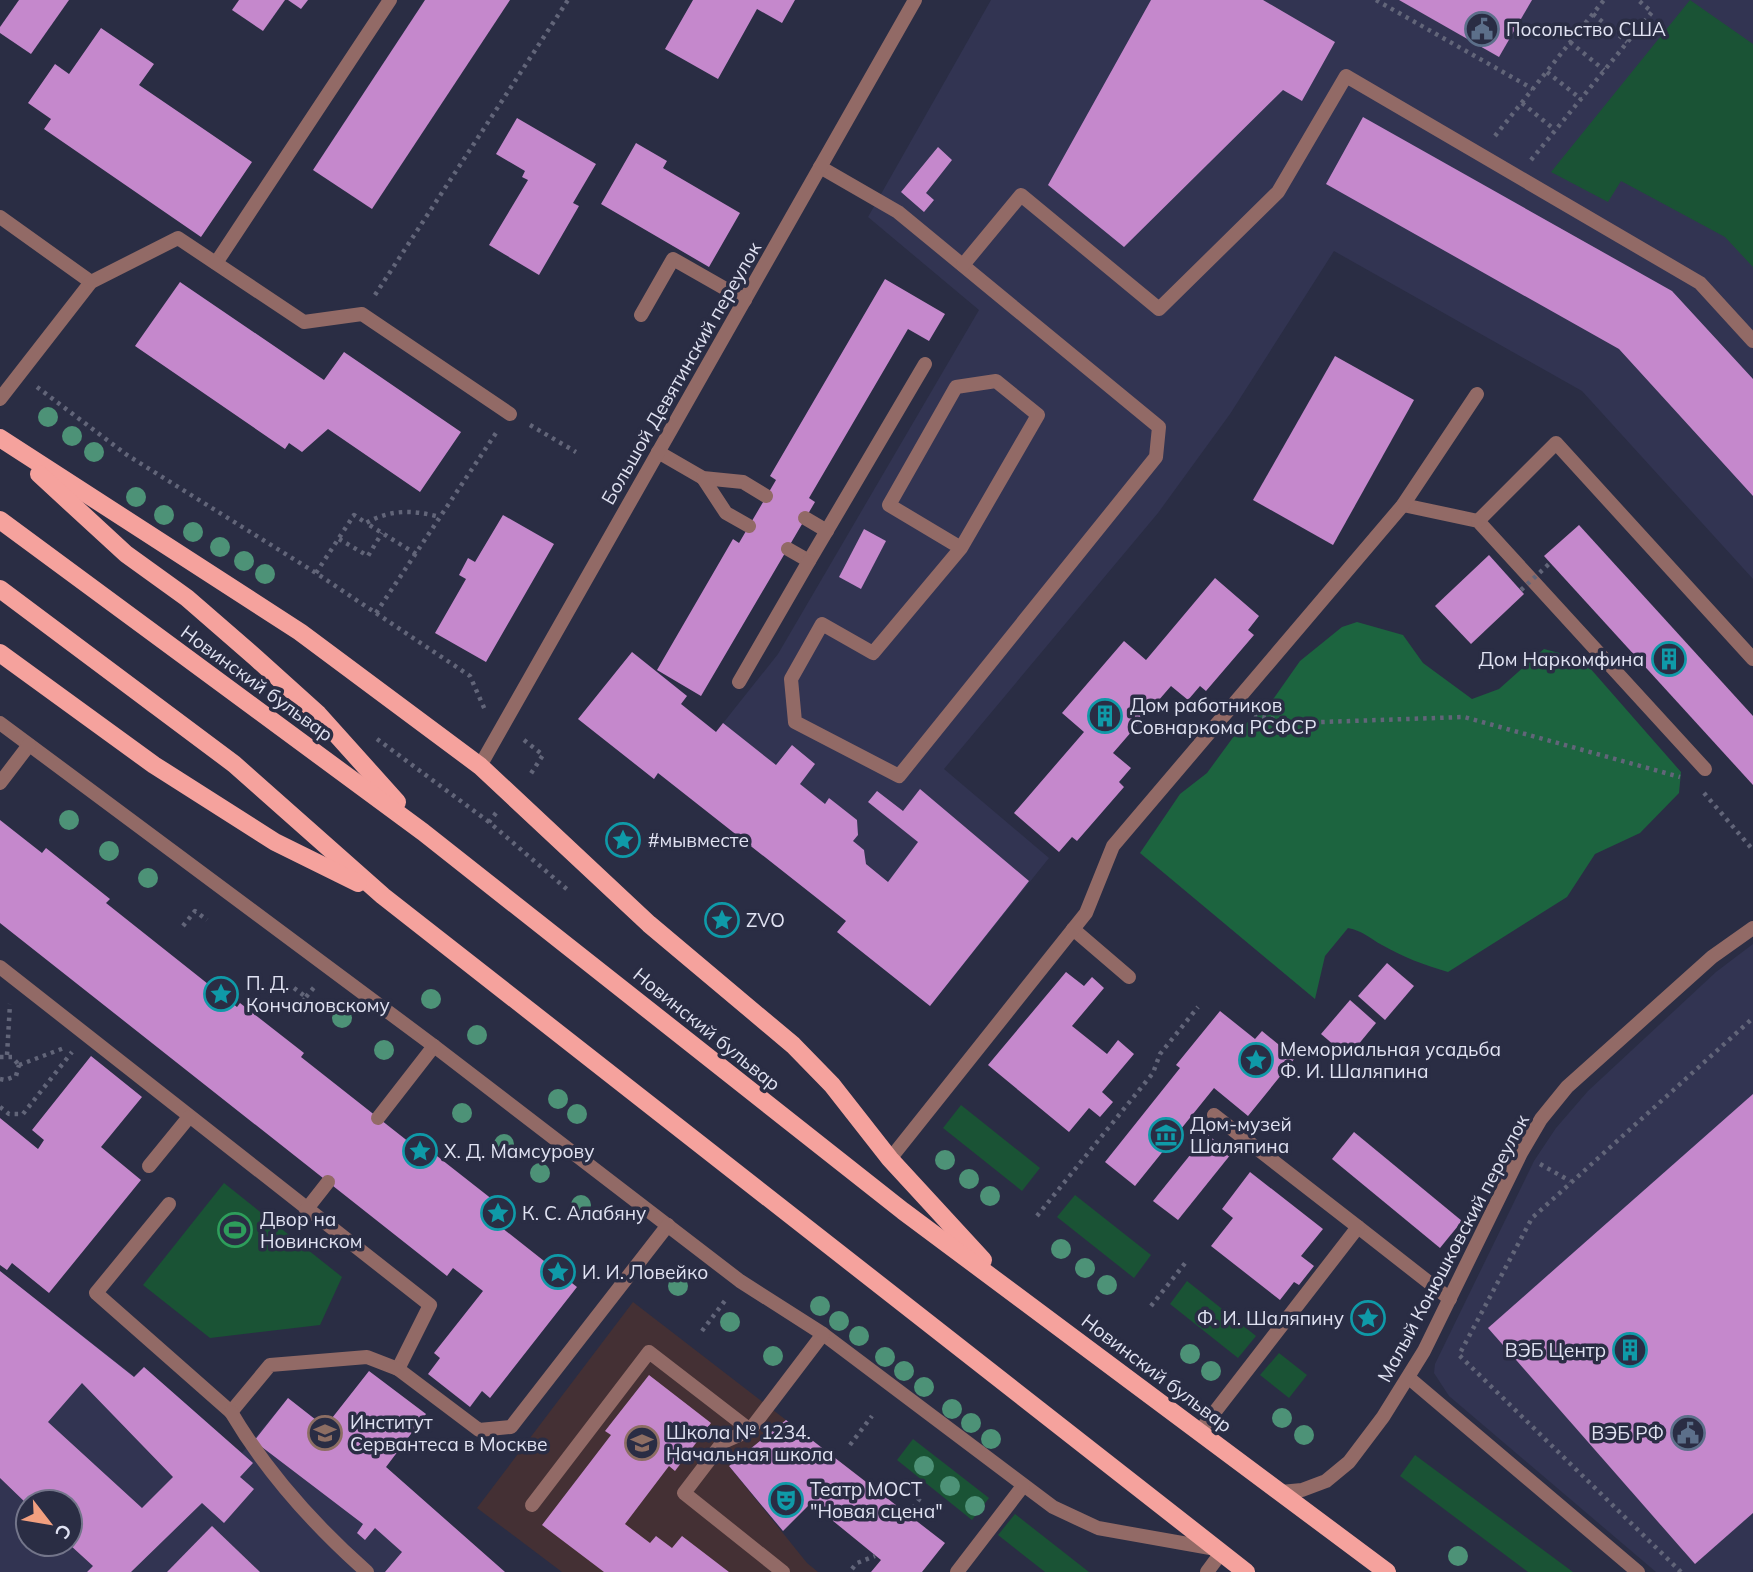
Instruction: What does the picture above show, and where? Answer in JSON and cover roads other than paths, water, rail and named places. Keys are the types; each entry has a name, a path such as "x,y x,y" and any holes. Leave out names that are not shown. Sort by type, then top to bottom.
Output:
{"main road":[{"path":"2,440 300,632 480,766 649,923 793,1045 832,1085 890,1159 1012,1291"},
{"path":"2,440 126,554 187,598 307,705 424,832"},
{"name":"Новинский бульвар","path":"0,520 424,832 903,1212 1387,1572"},
{"path":"0,589 234,764 383,896 1246,1572"},
{"path":"0,653 134,751 275,842 383,896"}],"street":[{"path":"216,263 390,0"},
{"name":"Большой Девятинский переулок","path":"480,766 915,0"},
{"path":"963,265 1021,195 1159,309 1278,192 1346,76 1700,283 1753,341"},
{"path":"820,167 898,212 1159,427 1156,457 899,776 795,722 791,679 822,624 873,653 961,548 1038,415 996,381 956,387 889,505 961,548"},
{"path":"0,216 91,282"},
{"path":"0,399 91,282 178,238 304,322 362,314 510,414"},
{"path":"641,315 673,259 745,300"},
{"path":"739,682 926,364"},
{"path":"890,1159 1086,913 1113,846 1403,505 1477,394"},
{"path":"1478,521 1556,443 1753,659"},
{"path":"658,452 703,478 743,482 766,496"},
{"path":"703,478 726,513 749,526"},
{"path":"1403,505 1478,521 1705,769"},
{"path":"805,519 827,531"},
{"path":"788,549 809,561"},
{"path":"0,723 434,1046 740,1280 823,1334 1023,1486 1081,1522 1219,1551 1207,1572"},
{"path":"0,783 29,745"},
{"name":"Малый Конюшковский переулок","path":"1281,1492 1302,1490 1326,1481 1349,1462 1409,1378 1521,1153 1541,1119 1567,1087 1712,957 1753,928"},
{"path":"1073,929 1129,977"},
{"path":"0,967 430,1305 398,1369"},
{"path":"378,1118 434,1046"},
{"path":"1214,1115 1450,1299"},
{"path":"149,1166 189,1117"},
{"path":"306,1210 328,1182"},
{"path":"169,1204 96,1293 231,1412 255,1453 289,1495 335,1544 367,1572"},
{"path":"231,1412 270,1365 367,1357 398,1369 479,1430 511,1427 668,1225"},
{"path":"1200,1431 1358,1227"},
{"path":"783,1572 684,1493 723,1442 750,1430 823,1334"},
{"path":"532,1505 649,1352 750,1430"},
{"path":"1409,1378 1639,1572"},
{"path":"957,1572 1023,1486"}],"place":[{"name":"Посольство США","path":"1482,29"},
{"name":"Дом Наркомфина","path":"1669,659"},
{"name":"Дом работников Совнаркома РСФСР","path":"1105,716"},
{"name":"#мывместе","path":"623,840"},
{"name":"ZVO","path":"722,920"},
{"name":"П. Д. Кончаловскому","path":"221,994"},
{"name":"Мемориальная усадьба Ф. И. Шаляпина","path":"1256,1060"},
{"name":"Дом-музей Шаляпина","path":"1166,1135"},
{"name":"Х. Д. Мамсурову","path":"420,1151"},
{"name":"К. С. Алабяну","path":"498,1213"},
{"name":"Двор на Новинском","path":"235,1230"},
{"name":"И. И. Ловейко","path":"558,1272"},
{"name":"Ф. И. Шаляпину","path":"1368,1318"},
{"name":"ВЭБ Центр","path":"1630,1350"},
{"name":"Институт Сервантеса в Москве","path":"325,1433"},
{"name":"ВЭБ РФ","path":"1688,1433"},
{"name":"Школа № 1234. Начальная школа","path":"642,1443"},
{"name":"Театр МОСТ \"Новая сцена\"","path":"786,1500"}]}
